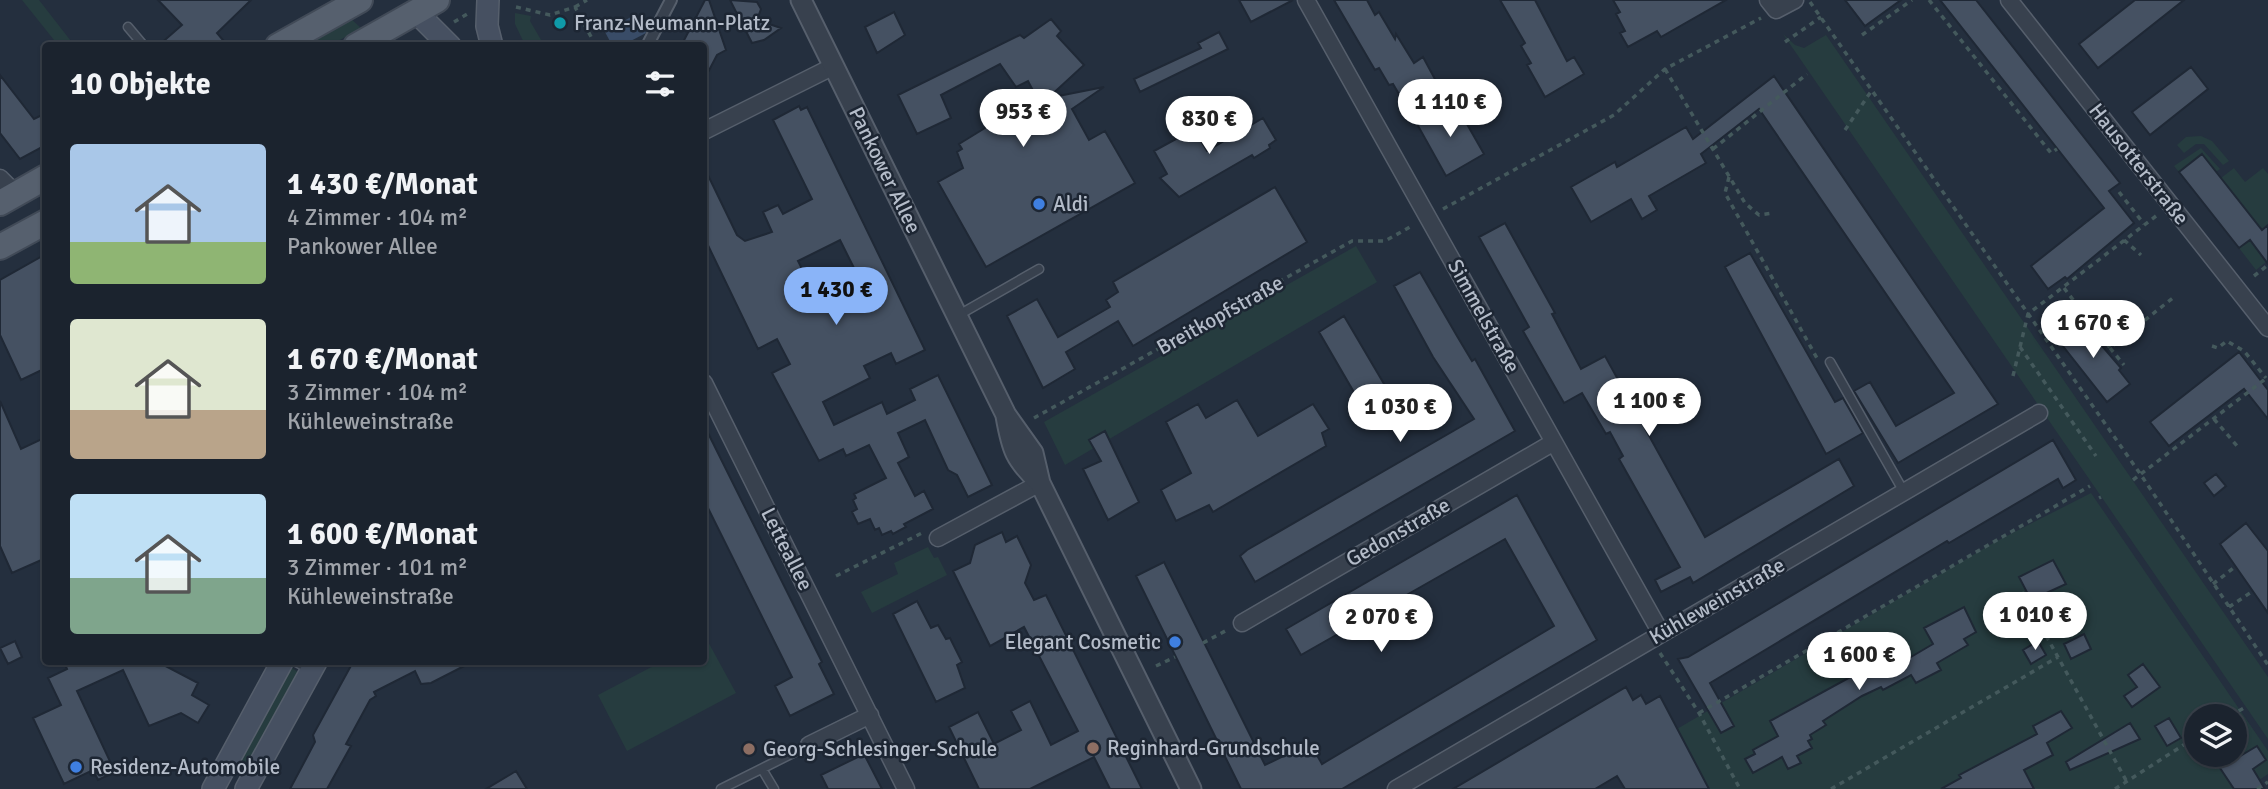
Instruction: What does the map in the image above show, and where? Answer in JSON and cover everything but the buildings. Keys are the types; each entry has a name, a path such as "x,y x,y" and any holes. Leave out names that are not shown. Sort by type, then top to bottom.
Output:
{"main road":[{"path":"285,42 360,0"},
{"path":"362,42 419,4 447,42"},
{"path":"482,4 491,42"},
{"path":"0,247 40,225 5,192 42,178"},
{"path":"212,789 280,665"},
{"path":"246,789 307,665"}],"street":[{"path":"648,42 671,0"},
{"name":"Pankower Allee","path":"801,0 1006,415 1033,453 1040,483 1191,789"},
{"name":"Simmelstraße","path":"1306,0 1661,633"},
{"path":"1772,5 1795,0"},
{"name":"Hausotterstraße","path":"2009,0 2268,328"},
{"path":"707,130 834,66"},
{"name":"Letteallee","path":"707,389 906,789"},
{"name":"Kühleweinstraße","path":"1396,789 2039,413"},
{"name":"Gedonstraße","path":"1242,623 1555,442"},
{"path":"938,538 1040,483"},
{"path":"809,745 870,715"}],"lane":[{"path":"128,27 141,42"},
{"path":"957,316 1039,269"},
{"path":"1830,362 1903,492"},
{"path":"722,789 809,745"},
{"path":"762,769 774,789"}],"path":[{"path":"516,7 550,15 587,0"},
{"path":"1809,0 2141,475 2268,665"},
{"path":"1862,35 1912,0"},
{"path":"1929,0 2051,153 2057,149"},
{"path":"454,22 482,4"},
{"path":"1443,209 1614,115 1665,69 1772,5"},
{"path":"575,7 594,42"},
{"path":"1785,42 1821,17"},
{"path":"1665,69 1751,211 1759,215 1773,213"},
{"path":"1713,149 1807,74"},
{"path":"1845,130 1872,90"},
{"path":"1729,177 1725,192 1819,363"},
{"path":"2119,192 2144,224"},
{"path":"2012,376 2028,314 2156,216"},
{"name":"Breitkopfstraße","path":"1034,418 1352,241 1385,241 1410,227"},
{"path":"2124,240 2141,255"},
{"path":"2254,276 2268,265"},
{"path":"2063,288 2124,365"},
{"path":"2110,348 2174,297"},
{"path":"2133,480 2267,377 2236,345 2227,341 2218,348 2212,346"},
{"path":"2020,347 2096,456"},
{"path":"2214,419 2238,447"},
{"path":"1699,713 2090,486"},
{"path":"836,576 933,528 938,538"},
{"path":"2213,584 2235,566"},
{"path":"2022,592 2127,782"},
{"path":"2229,607 2253,592"},
{"path":"1203,643 1242,623"},
{"path":"1661,655 1699,713 1740,789"},
{"path":"1156,666 1175,657"},
{"path":"1831,789 2058,657"},
{"path":"2115,789 2184,745"},
{"path":"2257,789 2268,782"}],"green space":[{"path":"22,0 39,0 72,42 56,42"},
{"path":"515,13 531,16 530,21 542,42 524,42 515,24"},
{"path":"350,18 361,28 336,42 308,42"},
{"path":"1783,34 1795,45 1804,48 1826,35 2268,677 2268,739 2247,708 2247,704 2244,704"},
{"path":"2201,136 2212,141 2229,161 2223,165 2204,144 2196,144 2184,153 2177,145 2186,137"},
{"path":"2201,148 2220,169 2216,172 2179,172 2174,166"},
{"path":"2234,168 2245,182 2263,168 2268,174 2268,225 2262,230 2221,178"},
{"path":"2250,240 2266,262 2256,270 2239,248"},
{"path":"1356,246 1377,282 1065,465 1044,422"},
{"path":"2091,493 2236,704 2184,704 2184,767 2247,767 2247,720 2268,751 2268,774 2246,789 1709,789 1677,729 1995,542"},
{"path":"928,547 934,558 938,557 947,575 872,613 861,592 898,574 894,563"},
{"path":"707,640 736,693 627,751 598,695 655,665 707,665"},
{"path":"291,667 299,673 245,773 233,767"}],"water":[{"path":"636,14 646,33 629,42 610,42 605,32"}],"place":[{"name":"Franz-Neumann-Platz","path":"560,23"},
{"name":"Aldi","path":"1039,204"},
{"name":"Elegant Cosmetic","path":"1175,642"},
{"name":"Reginhard-Grundschule","path":"1093,748"},
{"name":"Georg-Schlesinger-Schule","path":"749,749"},
{"name":"Residenz-Automobile","path":"76,767"}]}
